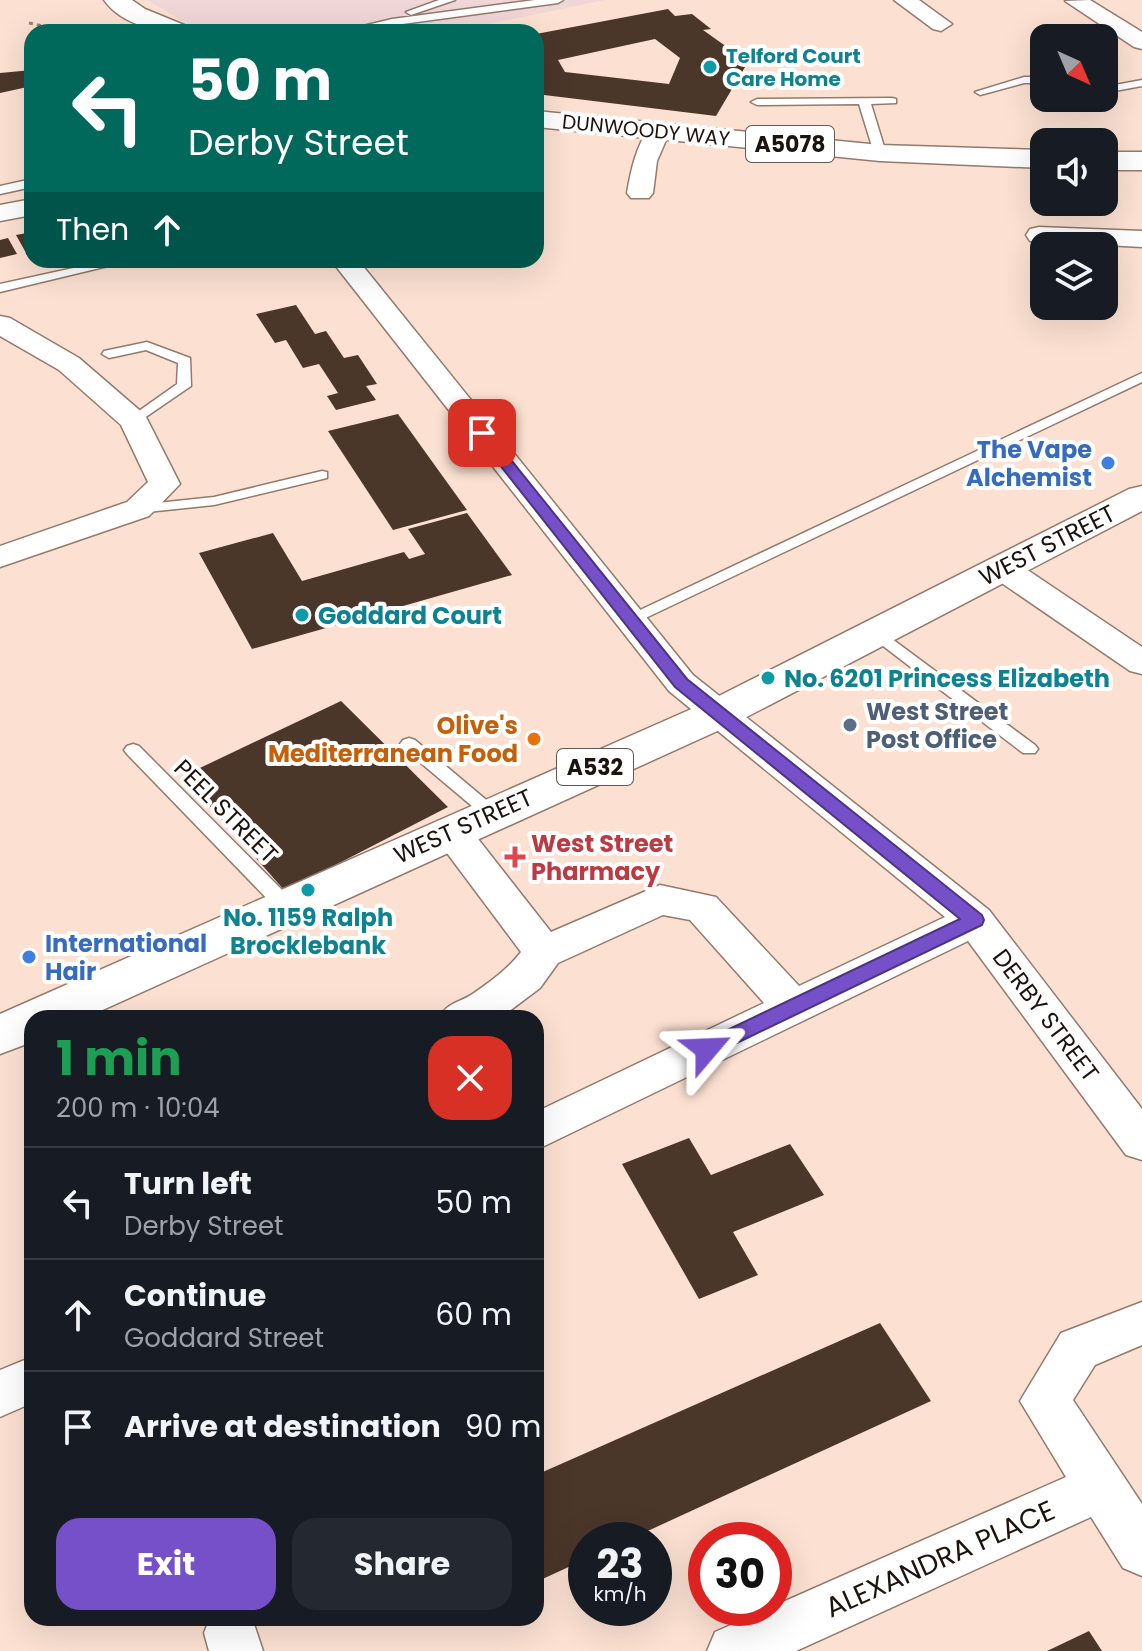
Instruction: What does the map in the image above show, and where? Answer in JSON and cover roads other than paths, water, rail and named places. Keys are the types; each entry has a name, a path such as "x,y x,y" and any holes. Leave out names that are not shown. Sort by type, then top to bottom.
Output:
{"main road":[{"path":"133,15 168,24"},
{"name":"DUNWOODY WAY","path":"544,120 880,153 1030,158"},
{"path":"1118,161 1142,161"},
{"name":"WEST STREET","path":"55,1010 720,713 1142,497"},
{"path":"0,1035 24,1024"}],"street":[{"path":"905,0 941,24"},
{"path":"1077,0 1142,42"},
{"path":"640,193 645,161 658,131"},
{"path":"0,213 24,208"},
{"path":"1118,238 1142,239"},
{"name":"DERBY STREET","path":"350,268 681,683 975,920 1142,1142"},
{"path":"0,324 69,364 134,421 164,484 138,509 0,557"},
{"path":"1002,568 1142,663"},
{"path":"451,831 544,952"},
{"path":"478,1010 525,977 544,952 660,900 702,907 793,1007"},
{"path":"544,1128 975,920"},
{"path":"1142,1323 1078,1349 1045,1401 1142,1550"},
{"path":"0,1394 24,1383"},
{"name":"ALEXANDRA PLACE","path":"734,1651 1101,1487"}],"lane":[{"path":"388,24 413,11 450,0"},
{"path":"382,24 558,0"},
{"path":"980,92 1030,80"},
{"path":"1118,87 1142,83"},
{"path":"864,101 880,153"},
{"path":"757,102 892,101"},
{"path":"0,190 24,185"},
{"path":"0,288 91,268"},
{"path":"109,354 147,346 185,361 184,386 134,421"},
{"path":"629,619 1142,377"},
{"path":"138,509 214,501 322,475"},
{"path":"876,632 1029,749"},
{"path":"409,744 491,813"},
{"name":"PEEL STREET","path":"133,750 285,905"}],"place":[{"name":"Telford Court Care Home","path":"710,67"},
{"name":"The Vape Alchemist","path":"1108,463"},
{"name":"Goddard Court","path":"302,615"},
{"name":"No. 6201 Princess Elizabeth","path":"768,678"},
{"name":"West Street Post Office","path":"850,725"},
{"name":"Olive's Mediterranean Food","path":"534,739"},
{"name":"West Street Pharmacy","path":"515,857"},
{"name":"No. 1159 Ralph Brocklebank","path":"308,890"},
{"name":"International Hair","path":"29,957"}]}
